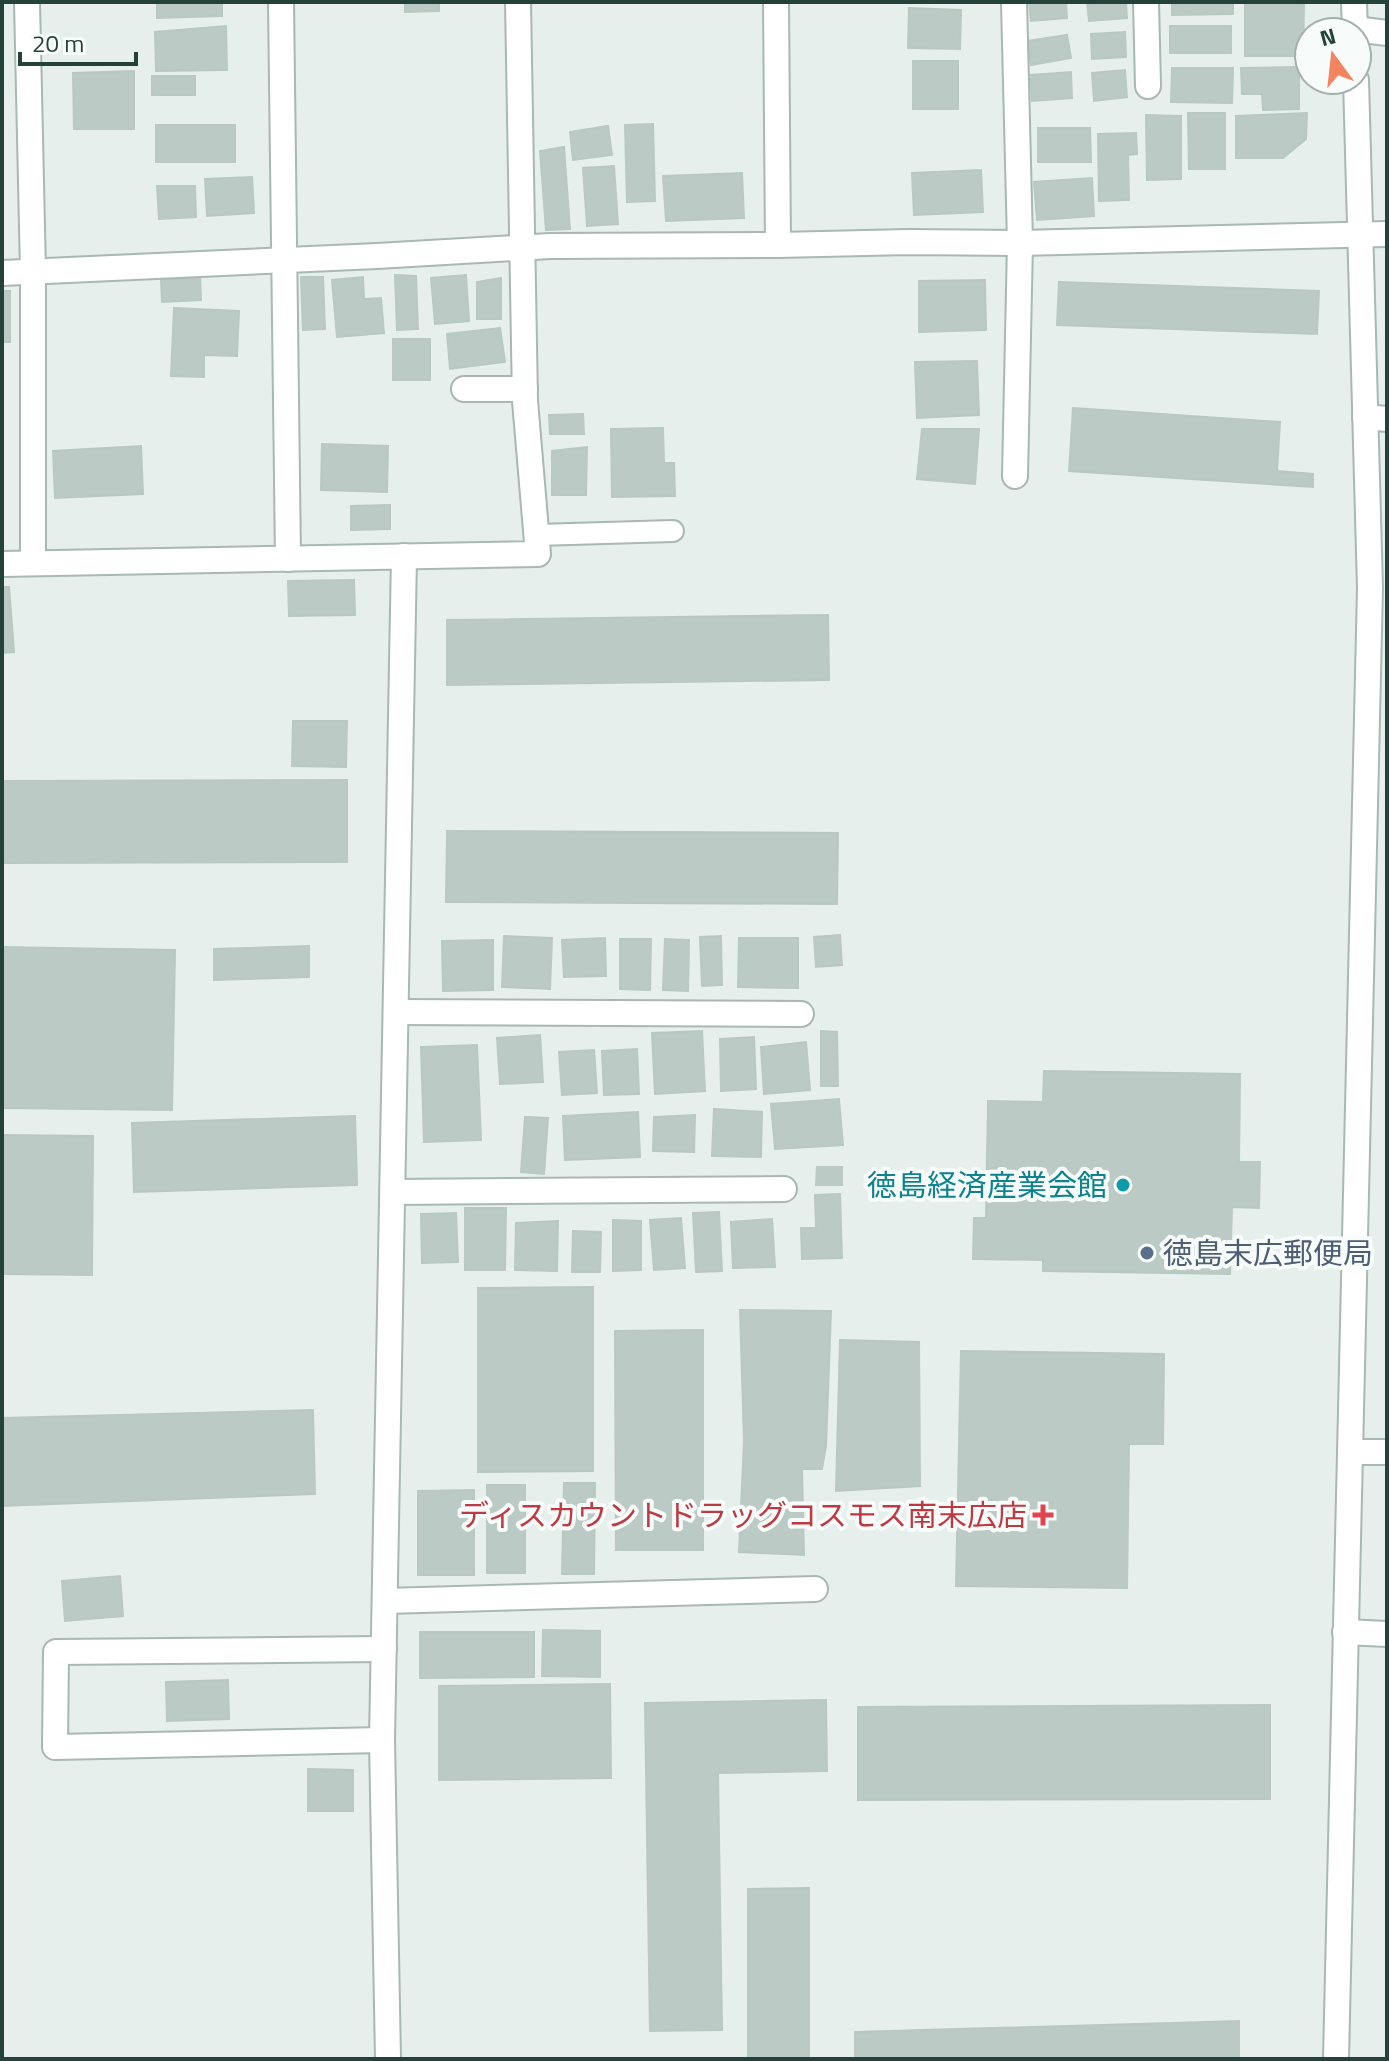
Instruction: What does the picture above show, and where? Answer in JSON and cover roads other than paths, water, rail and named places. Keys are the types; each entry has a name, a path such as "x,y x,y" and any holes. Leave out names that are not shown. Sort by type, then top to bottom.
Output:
{"street":[{"path":"27,2 33,272 33,563"},
{"path":"281,2 288,559"},
{"path":"2,564 538,554 525,389 518,2"},
{"path":"776,2 778,245"},
{"path":"1014,2 1020,243 1015,476"},
{"path":"1146,2 1148,86"},
{"path":"1336,2059 1369,604 1376,418 1360,234 1356,96"},
{"path":"2,273 522,248 1020,243 1387,234"},
{"path":"464,389 525,389"},
{"path":"388,2059 382,1740 404,556"},
{"path":"396,1012 801,1014"},
{"path":"393,1192 784,1189"},
{"path":"1350,1452 1387,1452"},
{"path":"385,1601 815,1589"},
{"path":"1345,1632 1387,1634"},
{"path":"382,1740 55,1747 56,1652 384,1649"}],"lane":[{"path":"537,535 673,531"}],"place":[{"name":"徳島経済産業会館","path":"1123,1185"},
{"name":"徳島末広郵便局","path":"1147,1253"},
{"name":"ディスカウントドラッグコスモス南末広店","path":"1043,1515"}]}
